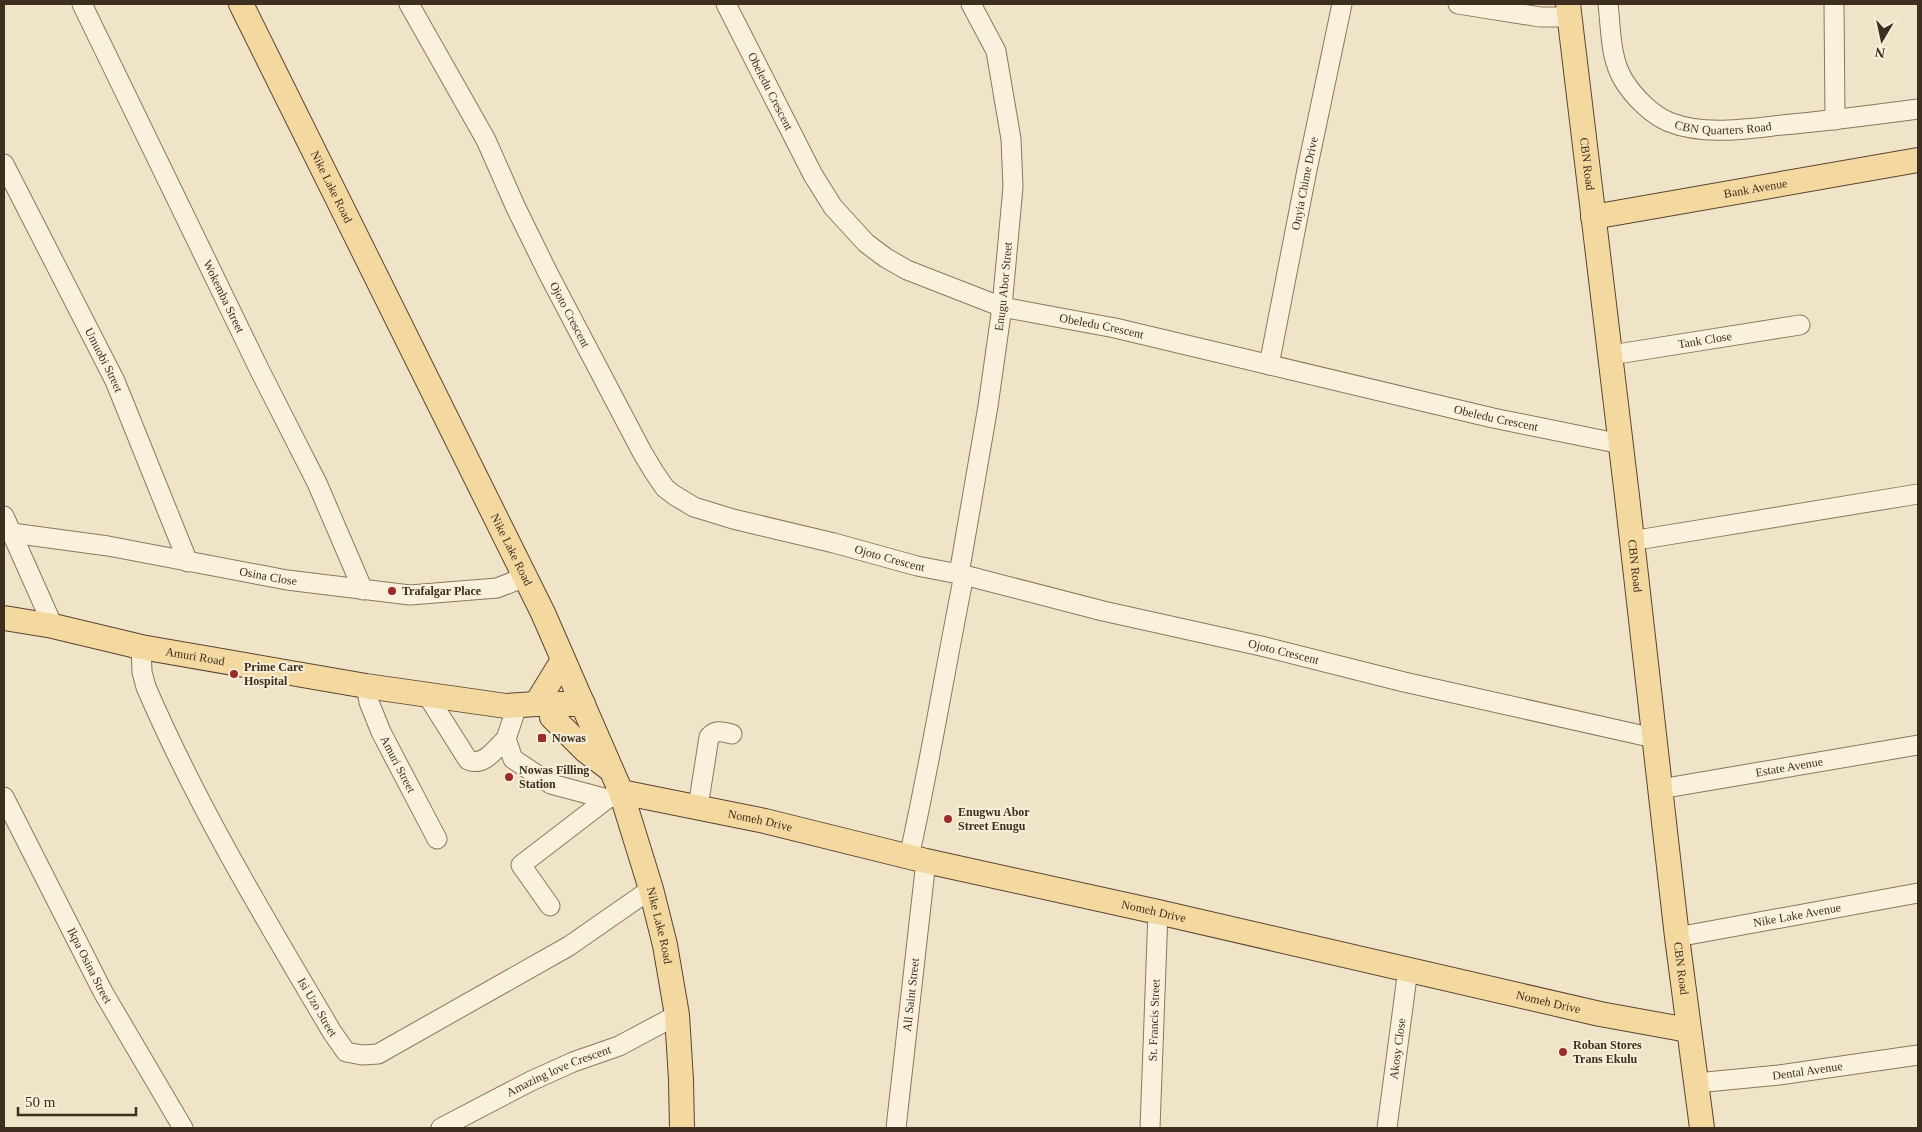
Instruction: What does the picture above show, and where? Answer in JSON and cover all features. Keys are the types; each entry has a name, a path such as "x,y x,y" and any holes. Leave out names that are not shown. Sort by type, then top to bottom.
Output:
{"main road":[{"name":"Nike Lake Road","path":"241,4 412,352 525,576 612,770 614,796 651,889 665,945 676,1015 681,1080 682,1128"},
{"name":"CBN Road","path":"1568,10 1611,355 1688,1030 1702,1128"},
{"name":"Bank Avenue","path":"1593,217 1918,160"},
{"name":"Amuri Road","path":"4,618 53,626 141,647 366,686 527,710 587,713"},
{"path":"563,660 527,710 612,770"},
{"name":"Nomeh Drive","path":"614,796 698,807 772,822 918,859 1158,912 1600,1014 1688,1030"}],"street":[{"name":"Wokemba Street","path":"82,4 260,371 317,483 364,590"},
{"name":"Ojoto Crescent","path":"409,4 482,132 549,275 642,452 666,488 683,502 733,520 834,543 917,566 961,575 1103,611 1261,646 1404,682 1654,738"},
{"name":"Obeledu Crescent","path":"726,4 813,174 833,206 849,226 875,250 896,264 923,278 1002,307 1116,328 1493,418 1621,444"},
{"name":"Enugu Abor Street","path":"918,859 927,780 942,682 988,406 1002,307 1012,203 1011,139 996,51 971,4"},
{"name":"Onyia Chime Drive","path":"1269,365 1342,4"},
{"path":"1458,4 1540,17 1568,10"},
{"name":"CBN Quarters Road","path":"1608,4 1614,55 1624,81 1645,106 1668,121 1699,130 1728,130 1835,120 1918,109"},
{"path":"1834,4 1835,120"},
{"name":"Umuobi Street","path":"4,164 115,381 188,562"},
{"name":"Tank Close","path":"1611,355 1800,325"},
{"path":"1631,541 1918,494"},
{"path":"4,516 53,626"},
{"name":"Osina Close","path":"12,533 108,546 287,580 410,595 497,588 525,576"},
{"name":"Isi Uzo Street","path":"141,647 142,672 146,687 191,784 245,884 332,1032 346,1052 362,1055 378,1054 569,946 651,889"},
{"name":"Amuri Street","path":"366,686 369,702 381,732 437,839"},
{"path":"427,695 468,760 475,763 483,761 506,739 527,710"},
{"path":"698,807 709,737 712,733 718,731 732,734"},
{"path":"506,739 513,759 551,784 614,796"},
{"name":"Estate Avenue","path":"1660,789 1918,745"},
{"path":"550,906 521,865 614,796"},
{"name":"Ikpa Osina Street","path":"4,797 104,992 183,1128"},
{"name":"All Saint Street","path":"896,1128 918,859"},
{"name":"Nike Lake Avenue","path":"1677,937 1918,893"},
{"name":"St. Francis Street","path":"1150,1128 1158,912"},
{"name":"Akosy Close","path":"1387,1128 1408,969"},
{"name":"Amazing love Crescent","path":"441,1128 531,1081 573,1062 619,1046 676,1015"},
{"name":"Dental Avenue","path":"1696,1083 1778,1075 1918,1055"}],"place":[{"name":"Trafalgar Place","path":"392,591"},
{"name":"Prime Care Hospital","path":"234,674"},
{"name":"Nowas","path":"542,738"},
{"name":"Nowas Filling Station","path":"509,777"},
{"name":"Enugwu Abor Street Enugu","path":"948,819"},
{"name":"Roban Stores Trans Ekulu","path":"1563,1052"}]}
